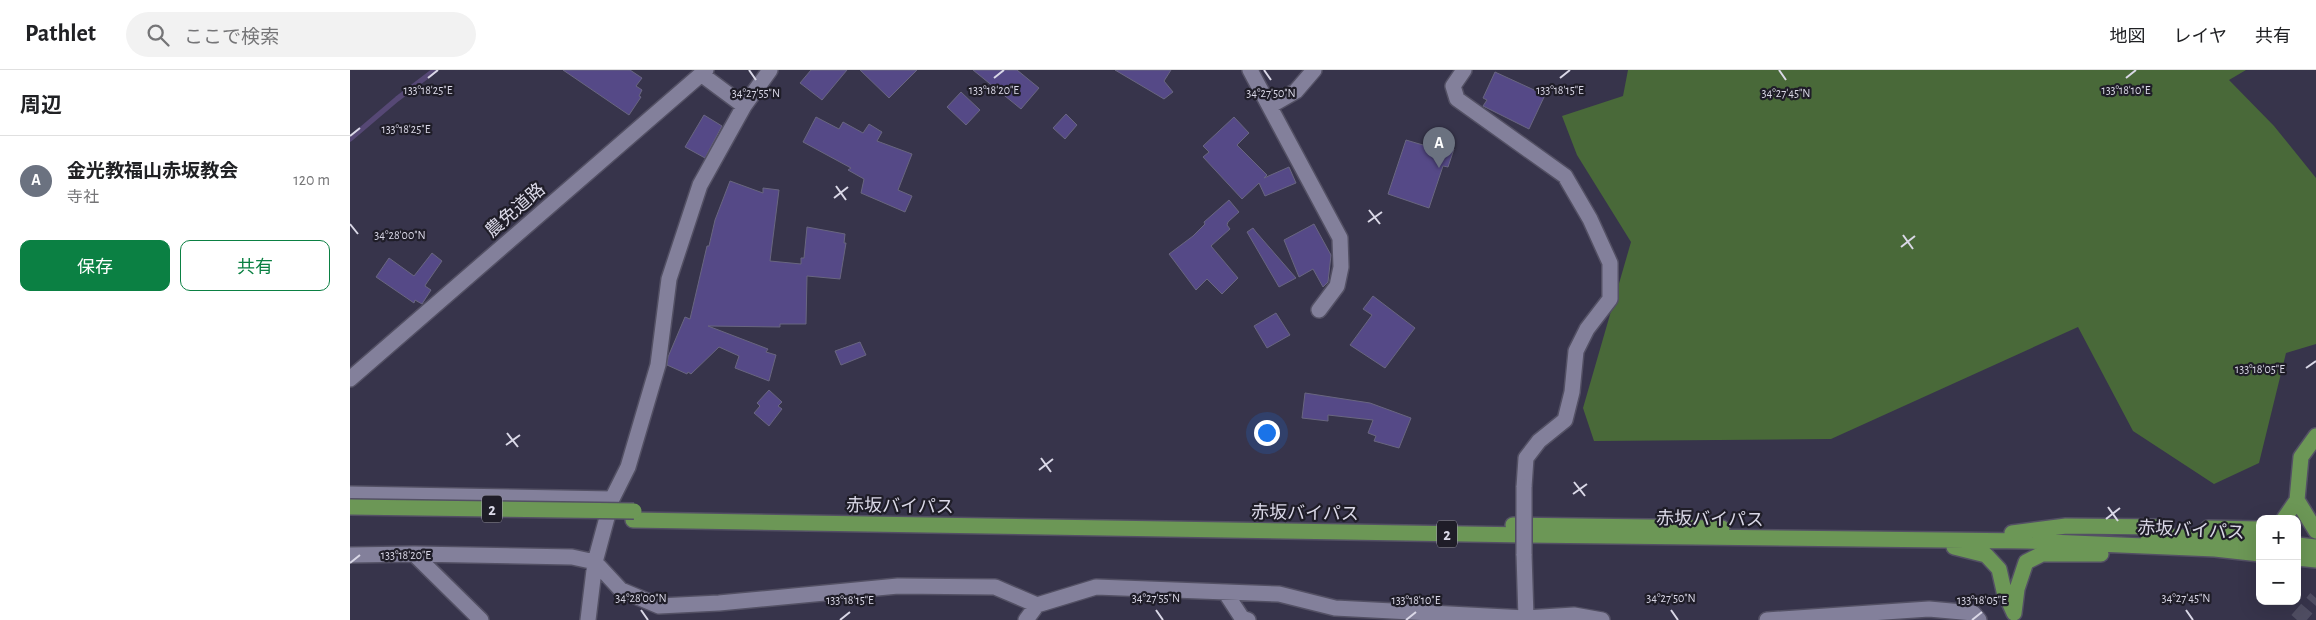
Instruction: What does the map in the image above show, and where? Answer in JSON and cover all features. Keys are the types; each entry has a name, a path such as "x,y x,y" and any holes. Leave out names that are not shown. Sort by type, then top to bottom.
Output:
{"highway":[{"path":"2287,515 2297,500 2301,457 2316,436"},
{"path":"2297,500 2316,531"},
{"name":"赤坂バイパス","path":"350,507 634,516 1933,541 2027,541 2215,549 2256,554"},
{"name":"赤坂バイパス","path":"350,517 634,516 2012,533 2218,538 2256,542"},
{"path":"2012,533 2066,526 2256,529"},
{"path":"1933,541 1986,555 1999,569 2004,590 2016,616"},
{"path":"2301,546 2316,547"},
{"path":"2016,616 2017,589 2026,562 2042,554 2148,555 2215,549"},
{"path":"2301,558 2316,560"}],"street":[{"path":"588,620 595,562 612,499 628,467 658,365 669,280 700,185 744,106 770,70"},
{"path":"1250,70 1340,238 1341,267 1337,286 1319,310"},
{"path":"1270,106 1296,91 1314,70"},
{"path":"1464,70 1453,86 1457,99 1564,176 1590,219 1610,263 1610,300 1587,329 1576,351 1572,392 1565,420 1539,442 1526,458 1524,487 1526,618"},
{"path":"703,72 744,106"},
{"name":"農免道路","path":"350,379 703,72"},
{"path":"350,494 612,499"},
{"path":"414,554 481,620"},
{"path":"350,555 414,554 572,557 595,562 620,590 659,606 719,603 898,586 995,587 1037,605"},
{"path":"1026,620 1037,605 1096,587 1279,594 1335,608 1526,618 1574,615 1602,620"},
{"path":"1225,592 1242,618 1248,620"},
{"path":"1767,620 1929,609 1972,613 1978,620"}],"green space":[{"path":"1628,70 2246,70 2229,80 2274,126 2316,178 2316,344 2286,353 2259,463 2214,484 2133,431 2078,327 1831,439 1594,441 1583,408 1631,242 1577,155 1562,116 1623,96"}],"building":[{"path":"563,70 630,70 642,78 636,86 642,90 639,96 641,97 629,115"},
{"path":"811,70 847,70 822,100 800,83"},
{"path":"860,70 917,70 889,98"},
{"path":"973,70 1017,70 1039,88 1021,109"},
{"path":"1115,70 1171,70 1164,81 1173,92 1164,99"},
{"path":"1495,72 1545,95 1529,129 1483,106 1487,100 1483,98"},
{"path":"961,92 980,110 966,125 947,107"},
{"path":"1066,114 1077,125 1065,139 1053,128"},
{"path":"704,115 722,126 705,158 685,147"},
{"path":"816,117 839,129 843,122 863,133 869,124 882,132 877,141 912,154 898,190 912,196 905,212 861,193 864,179 848,170 851,168 803,142"},
{"path":"1234,117 1249,133 1237,145 1267,175 1264,178 1289,167 1296,183 1265,196 1259,183 1242,199 1203,157 1209,152 1203,146"},
{"path":"1425,139 1454,149 1448,167 1443,166 1429,208 1388,194 1406,140 1423,145"},
{"path":"730,181 763,193 763,188 779,190 770,261 801,264 801,258 804,258 807,227 845,234 844,243 846,243 840,279 807,276 806,324 780,324 780,327 708,326 768,349 766,352 776,355 769,381 735,368 739,356 719,347 691,374 667,365 668,357 685,317 690,319 707,246 709,246 715,220"},
{"path":"1229,200 1239,212 1228,222 1227,225 1230,229 1211,246 1238,278 1222,294 1207,279 1196,290 1169,254 1193,236 1205,224 1204,222"},
{"path":"1314,224 1331,255 1328,282 1323,287 1313,269 1299,277 1284,240"},
{"path":"1253,228 1296,278 1279,287 1247,232"},
{"path":"432,253 442,261 425,286 431,290 422,304 415,300 414,303 376,277 389,258 414,276"},
{"path":"1373,296 1415,328 1385,368 1350,345 1372,315 1363,309"},
{"path":"1276,313 1290,335 1267,348 1254,326"},
{"path":"860,342 866,355 841,365 835,351"},
{"path":"769,390 782,402 778,406 782,409 769,426 754,413 760,406 757,403"},
{"path":"1305,393 1370,403 1411,418 1399,448 1374,441 1376,436 1368,433 1373,420 1328,415 1328,421 1302,418"}],"waterway":[{"path":"350,139 435,70"}],"tunnel":[{"path":"2297,620 2316,598"}],"place":[{"name":"金光教福山赤坂教会","path":"1439,168"}]}
